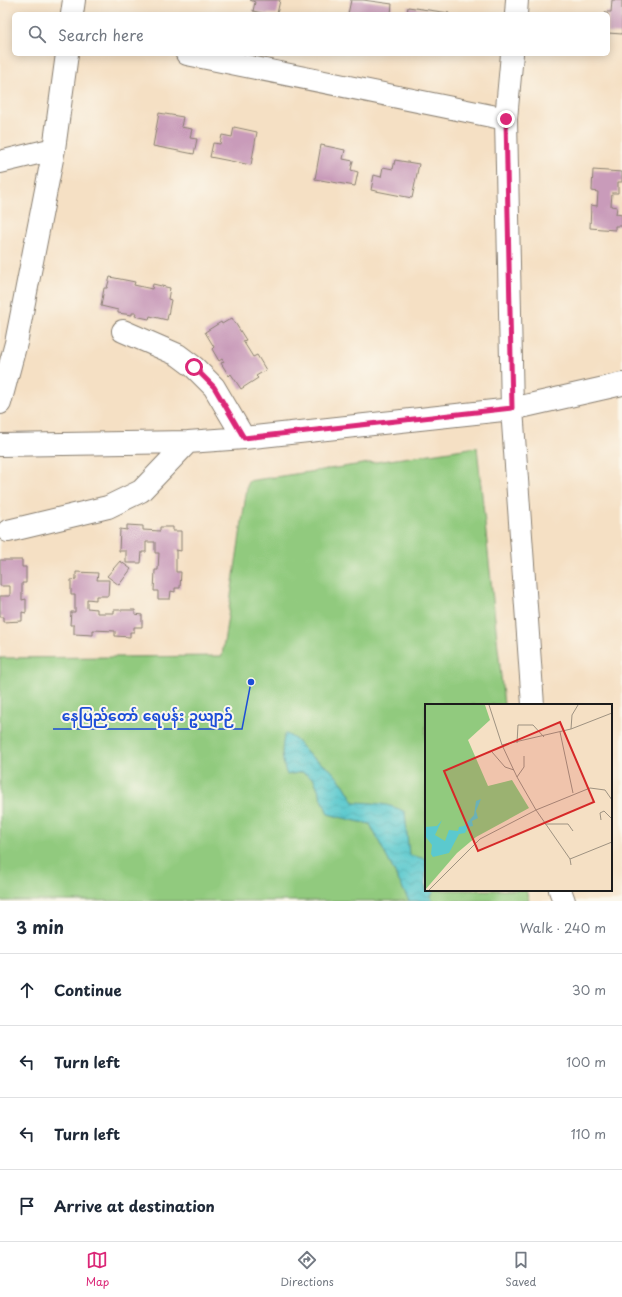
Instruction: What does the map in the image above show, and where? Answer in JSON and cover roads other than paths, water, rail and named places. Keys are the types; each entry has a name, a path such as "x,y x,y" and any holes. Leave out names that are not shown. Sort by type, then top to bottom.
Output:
{"street":[{"path":"72,12 74,0"},
{"path":"516,12 517,0"},
{"path":"0,403 8,340 54,149 67,56"},
{"path":"198,56 506,119"},
{"path":"512,56 506,119 512,408 533,704"},
{"path":"0,162 54,149"},
{"path":"124,331 178,355 194,367 214,387 244,438"},
{"path":"0,445 188,442 244,438 512,408 622,384"},
{"path":"8,531 108,507 141,491 188,442"},
{"path":"560,891 564,901"}],"water":[{"path":"285,733 295,739 309,755 330,769 344,785 354,802 387,805 405,812 409,855 425,859 425,891 434,891 431,896 432,901 409,901 370,824 328,814 314,779 302,772 287,775 282,754"}],"place":[{"name":"နေပြည်တော် ရေပန်း ဥယျာဉ်","path":"251,682"}]}
